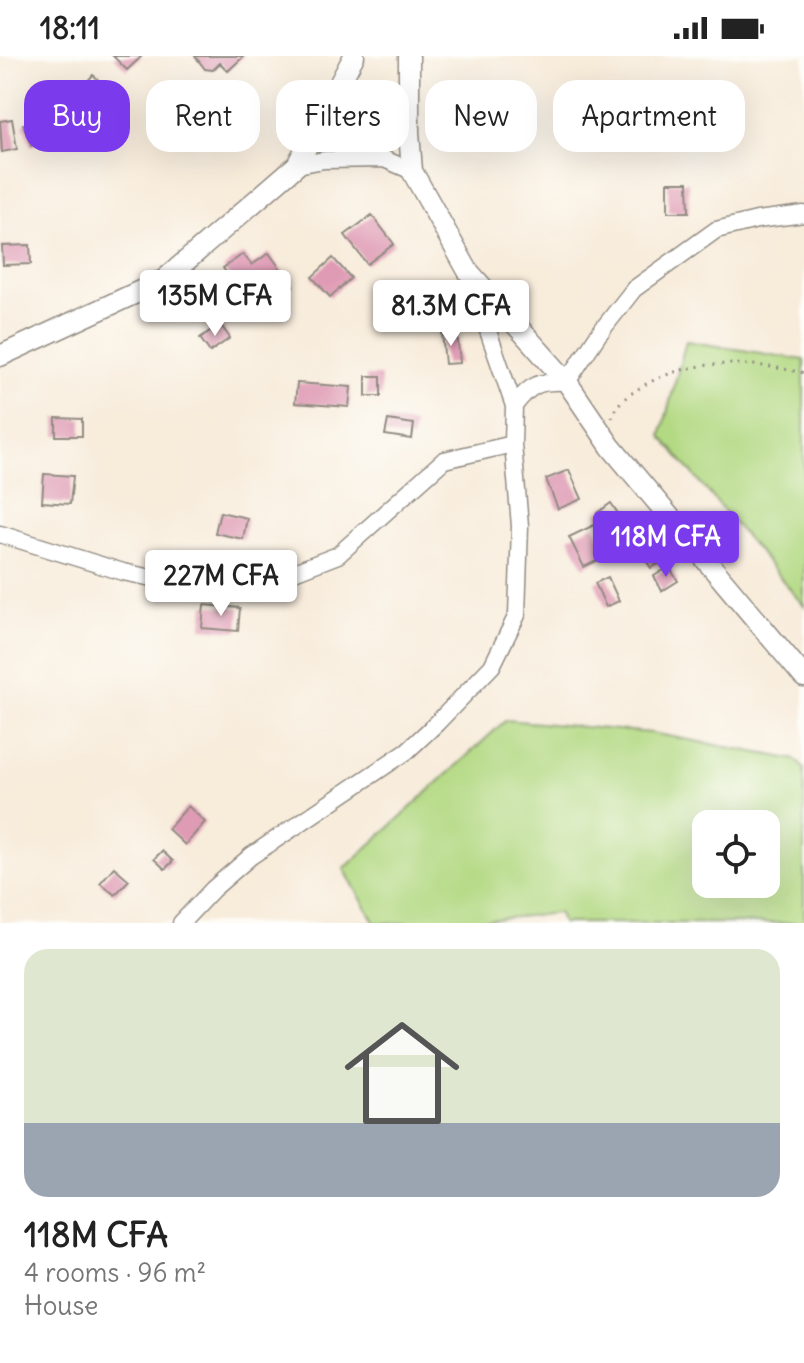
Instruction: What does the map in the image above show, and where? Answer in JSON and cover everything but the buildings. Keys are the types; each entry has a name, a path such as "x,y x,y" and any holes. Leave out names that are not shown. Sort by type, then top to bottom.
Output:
{"street":[{"path":"0,356 164,280 297,165 354,56"},
{"path":"181,923 213,889 251,856 407,751 492,666 517,615 520,526 513,444 514,406 468,271 412,171 409,56"},
{"path":"297,165 324,160 384,159 412,171"},
{"path":"567,382 634,289 716,230 757,220 804,214"},
{"path":"468,271 567,382 611,447 804,677"},
{"path":"514,406 525,390 544,381 567,382"},
{"path":"0,534 138,575 200,588 241,587 281,577 338,555 444,460 513,444"}],"path":[{"path":"611,447 612,413 626,396 658,377 698,365 743,363 804,373"}],"green space":[{"path":"686,341 804,360 804,606 661,436"},
{"path":"506,720 652,733 796,760 804,769 804,923 562,923 559,913 454,923 375,923 344,869"}]}
